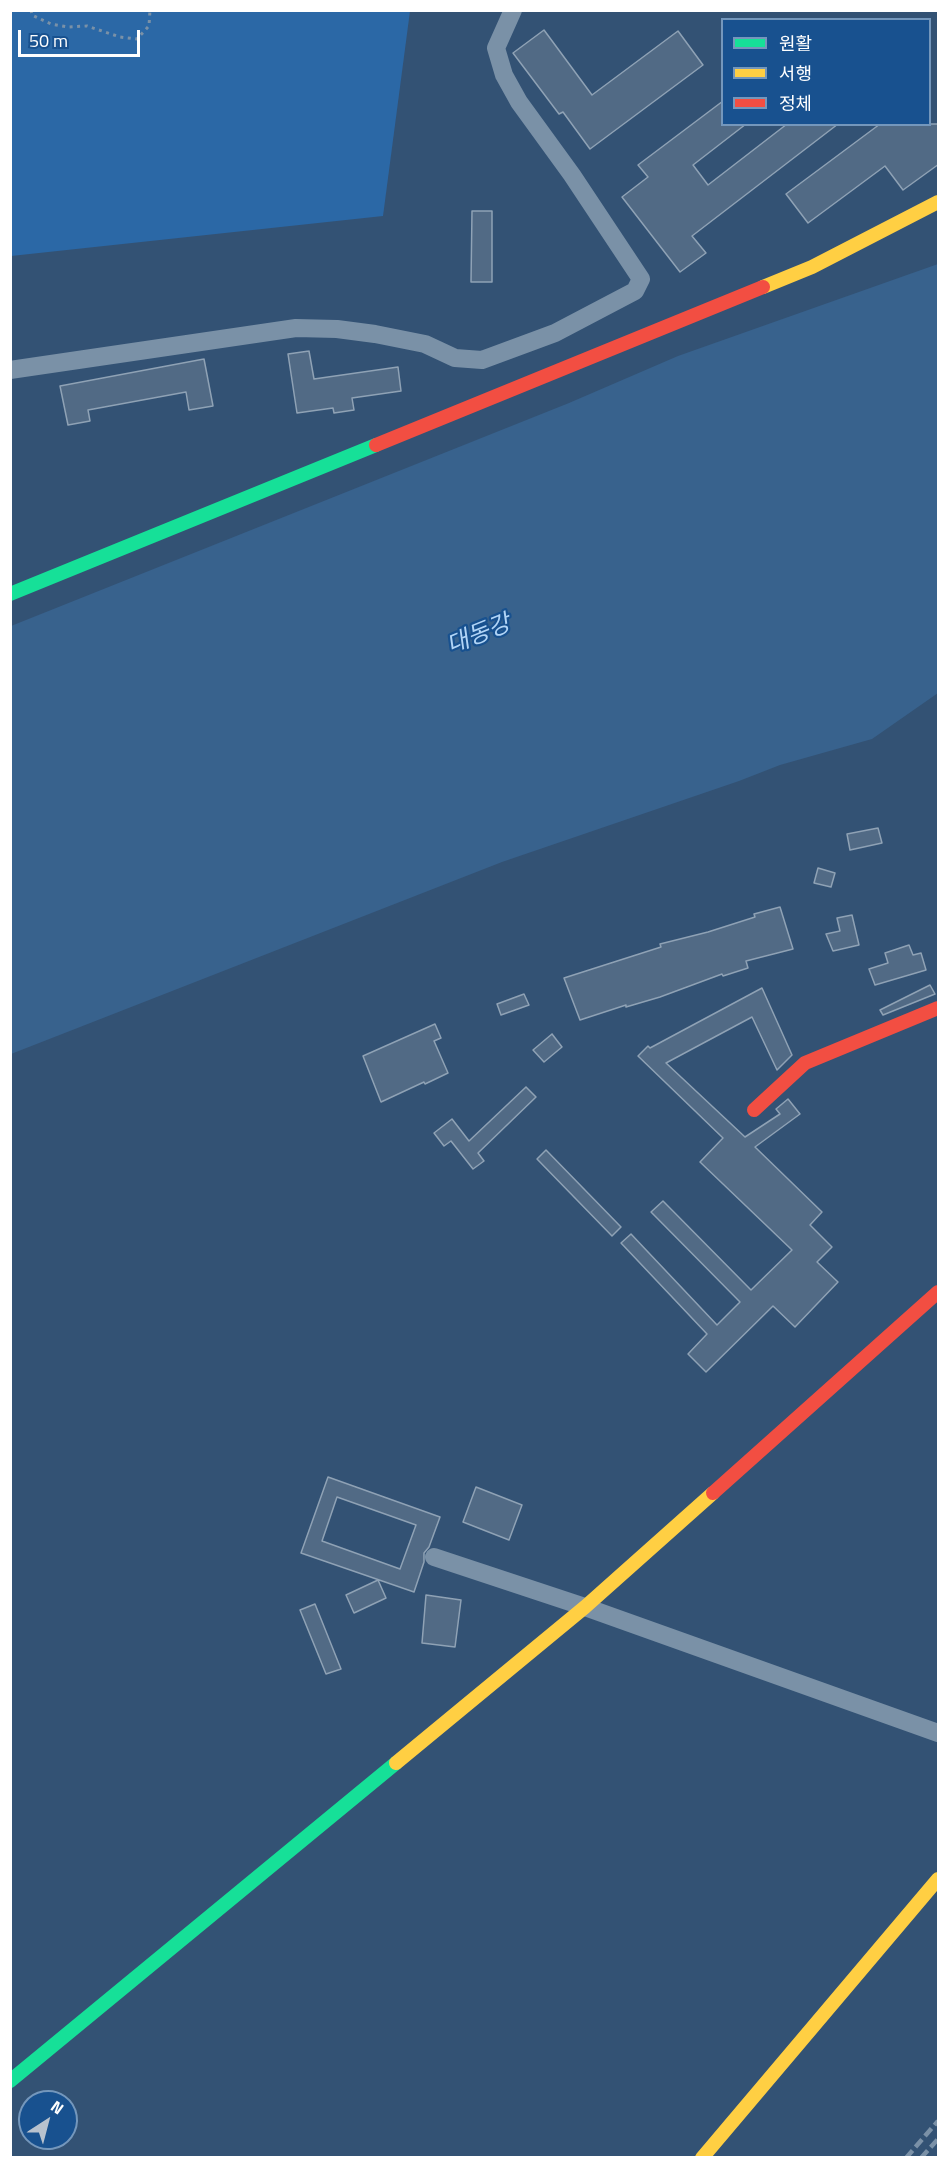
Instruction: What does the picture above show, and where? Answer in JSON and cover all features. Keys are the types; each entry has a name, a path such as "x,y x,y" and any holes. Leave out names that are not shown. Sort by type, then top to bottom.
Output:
{"street":[{"path":"10,370 296,328 337,329 375,334 425,345 455,358 482,360 555,333 635,291 640,279 572,175 519,102 504,75 496,48 513,10"},
{"path":"10,594 812,267 939,202"},
{"path":"754,1110 804,1063 939,1008"},
{"path":"10,2081 585,1607 939,1292"},
{"path":"434,1557 585,1607 939,1734"},
{"path":"702,2157 939,1879"}],"path":[{"path":"31,10 32,15 51,24 68,27 87,26 120,37 136,39 149,26 150,10"}],"shaded area":[{"path":"10,11 410,11 383,216 11,256"}],"water":[{"name":"대동강","path":"938,264 938,693 872,739 780,765 502,862 11,1054 11,626 569,403 678,356"}],"building":[{"path":"544,30 592,95 678,31 703,65 590,149 563,112 559,114 513,53"},
{"path":"721,103 721,126 743,126 693,165 708,185 784,126 835,126 692,236 706,253 680,272 622,197 648,177 638,165"},
{"path":"939,124 939,164 903,190 885,166 808,223 786,194 877,126"},
{"path":"472,211 492,211 492,282 471,282"},
{"path":"309,351 314,379 398,367 401,391 352,398 354,410 334,413 333,408 297,413 288,354"},
{"path":"204,359 213,406 189,410 186,392 88,410 90,421 68,425 60,386"},
{"path":"878,828 882,843 850,850 847,834"},
{"path":"818,868 835,873 831,887 814,883"},
{"path":"780,907 793,949 746,961 748,968 723,976 722,974 660,997 580,1020 564,978 661,947 660,944 708,932 755,917 754,914"},
{"path":"852,915 859,945 833,951 826,934 840,931 837,918"},
{"path":"909,945 913,955 921,953 926,970 875,985 869,969 888,963 885,953"},
{"path":"930,985 935,994 883,1015 880,1010"},
{"path":"762,988 792,1055 777,1070 752,1017 666,1063 745,1137 780,1114 776,1109 788,1099 800,1114 755,1147 822,1212 810,1225 832,1247 817,1262 838,1282 795,1327 773,1306 706,1372 688,1354 707,1334 621,1243 631,1234 717,1325 740,1302 651,1212 663,1201 751,1290 792,1250 700,1162 723,1138 638,1056 648,1046 650,1048"},
{"path":"524,994 529,1005 501,1015 497,1004"},
{"path":"435,1024 441,1038 434,1041 448,1073 381,1102 363,1056"},
{"path":"552,1034 562,1047 544,1062 533,1050"},
{"path":"526,1087 536,1097 478,1153 484,1161 473,1169 451,1141 444,1146 434,1133 452,1119 469,1141"},
{"path":"546,1150 621,1227 612,1236 537,1159"},
{"path":"328,1477 440,1517 429,1547 424,1553 424,1562 414,1592 301,1553","holes":["337,1497 416,1525 400,1569 322,1541"]},
{"path":"476,1487 522,1505 509,1540 463,1522"},
{"path":"378,1580 386,1598 354,1613 346,1595"},
{"path":"426,1595 461,1600 455,1647 422,1643"},
{"path":"315,1604 341,1669 326,1674 300,1610"}],"railway":[{"path":"906,2158 938,2121"},
{"path":"921,2158 938,2139"}],"traffic: fast":[{"path":"10,594 376,445"},
{"path":"10,2081 396,1763"}],"traffic: slow":[{"path":"763,287 812,267 938,202"},
{"path":"396,1763 585,1607 713,1493"},
{"path":"702,2158 938,1879"}],"traffic: jam":[{"path":"376,445 763,287"},
{"path":"754,1110 805,1063 938,1008"},
{"path":"713,1493 938,1292"}]}
